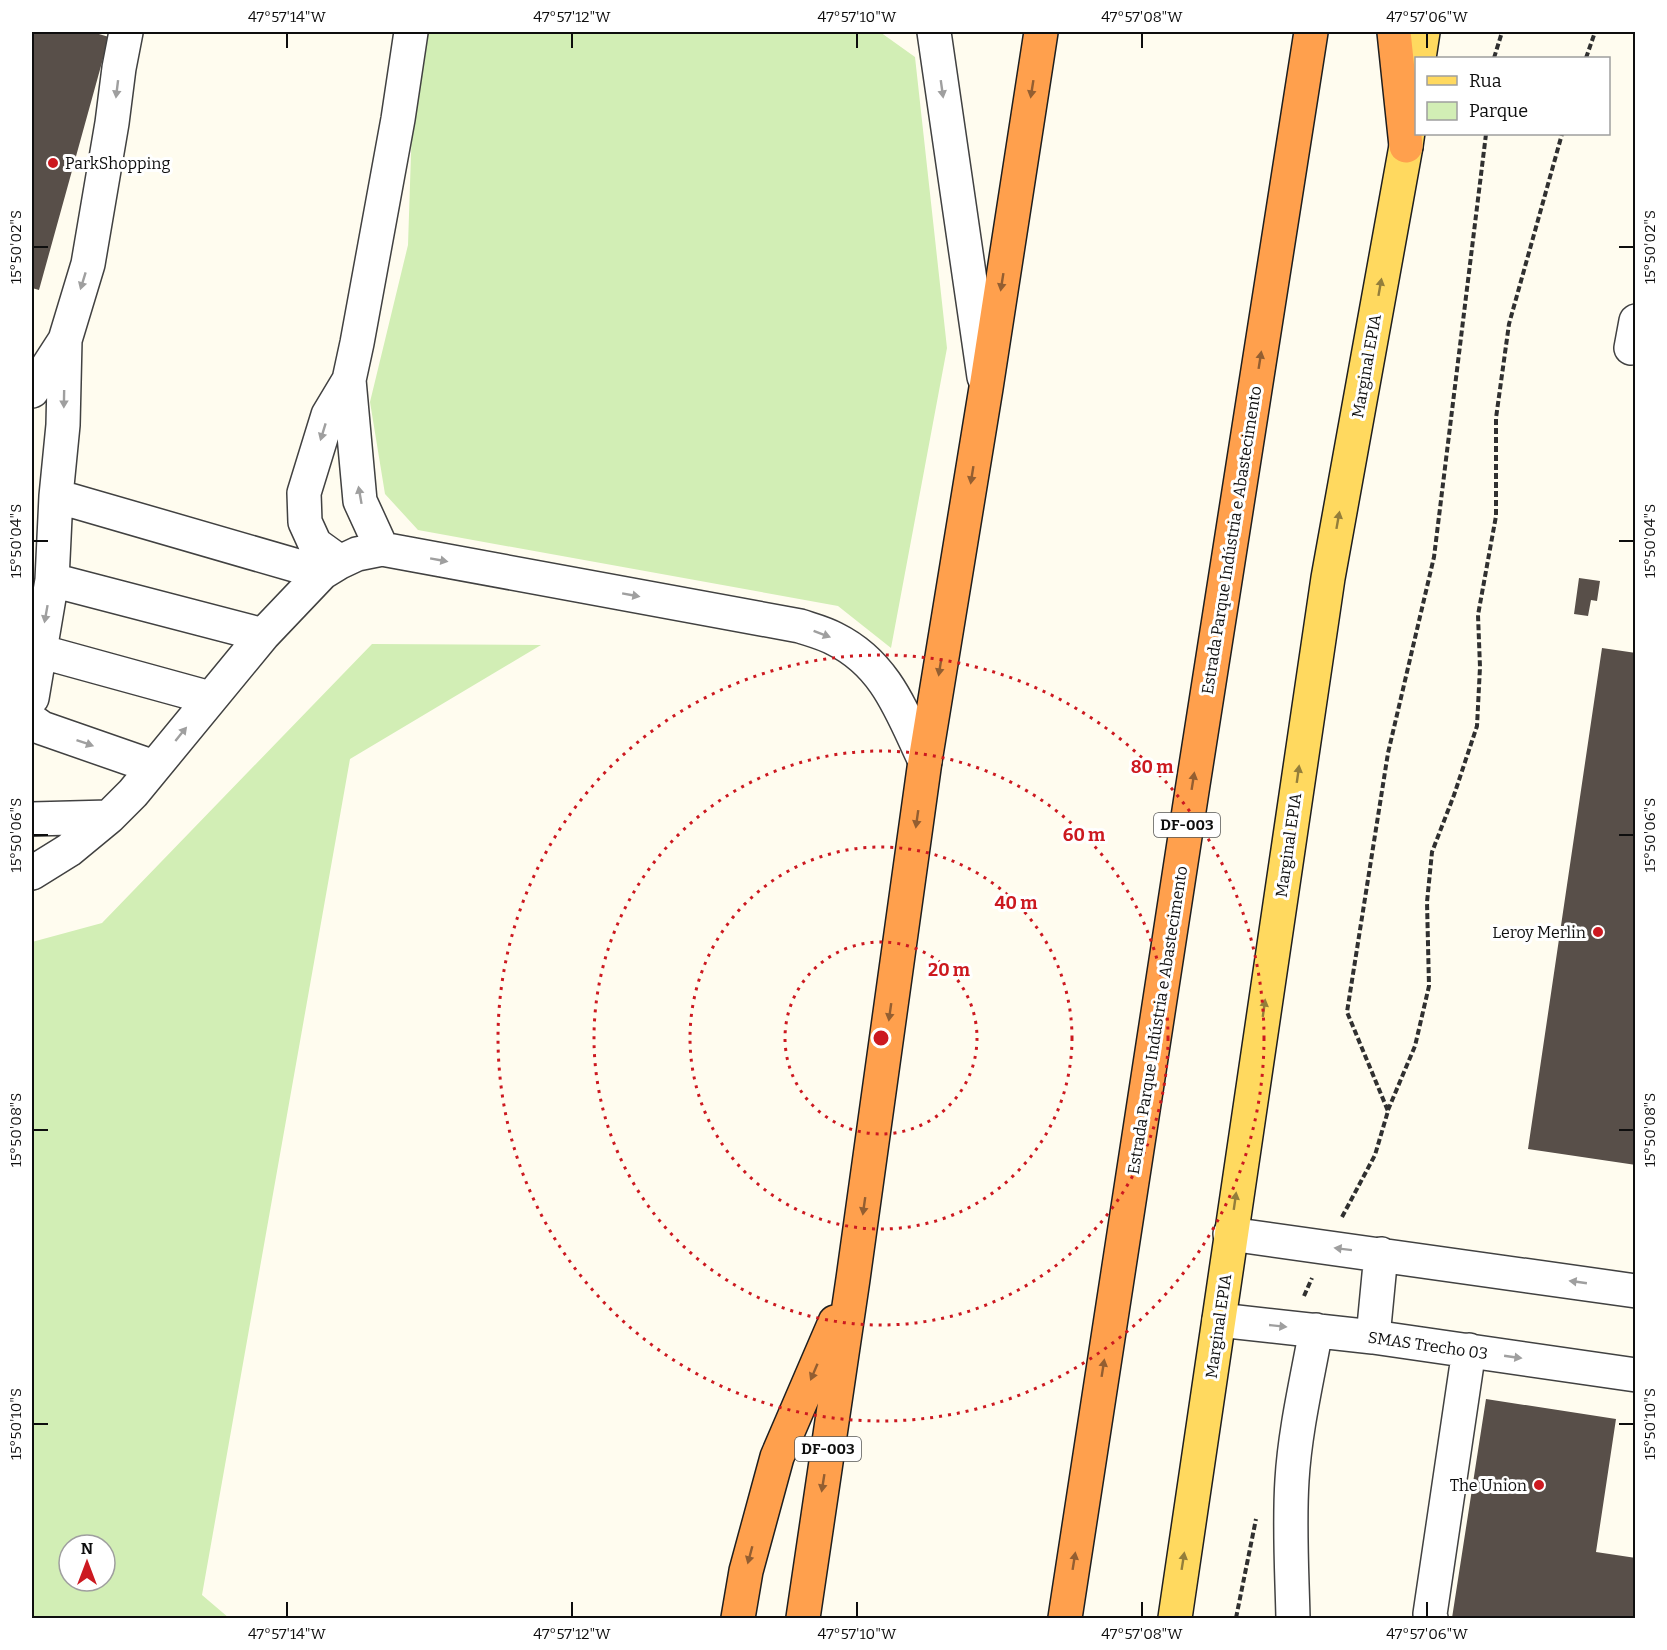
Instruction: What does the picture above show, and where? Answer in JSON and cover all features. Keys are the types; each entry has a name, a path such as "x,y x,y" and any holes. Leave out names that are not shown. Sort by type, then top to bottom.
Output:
{"highway":[{"name":"DF-003","path":"803,1618 925,761 1041,32"},
{"name":"Estrada Parque Indústria e Abastecimento","path":"1065,1618 1311,32"},
{"path":"1394,32 1406,146"},
{"path":"738,1618 746,1571 777,1457 853,1279"}],"main road":[{"path":"1419,57 1423,32"},
{"name":"Marginal EPIA","path":"1175,1618 1328,578 1406,146 1415,82"}],"street":[{"path":"32,698 52,580 56,496 63,426 65,340 88,264 126,32"},
{"path":"382,549 360,501 349,380 398,119 411,32"},
{"path":"934,32 986,388"},
{"path":"32,391 65,340"},
{"path":"331,567 315,544 305,522 304,493 328,415 349,380"},
{"path":"56,496 331,567"},
{"path":"32,873 69,850 109,818 133,793 263,635 331,567 357,554 382,549 800,626 835,639 857,653 879,673 892,691 925,761"},
{"path":"52,580 263,635"},
{"path":"39,651 210,698"},
{"path":"32,721 42,728 154,767"},
{"path":"32,819 109,818"},
{"path":"1230,1234 1635,1291"},
{"path":"1373,1336 1382,1254"},
{"name":"SMAS Trecho 03","path":"1220,1320 1373,1336 1635,1375"},
{"path":"1293,1618 1292,1481 1303,1329"},
{"path":"1431,1618 1439,1544 1469,1350"}],"path":[{"path":"1494,57 1502,32"},
{"path":"1587,57 1595,32"},
{"path":"1388,1111 1347,1012 1388,753 1434,557 1486,135"},
{"path":"1303,1329 1326,1247 1375,1155 1388,1111 1415,1046 1429,986 1427,902 1432,852 1477,726 1480,667 1478,615 1496,516 1496,418 1509,324 1562,135"},
{"path":"1236,1618 1257,1513"}],"green space":[{"path":"427,32 880,32 915,57 947,348 891,648 838,606 418,530 385,494 370,402 408,245 412,124"},
{"path":"372,644 541,645 350,759 202,1595 229,1618 32,1618 32,942 102,923"}],"building":[{"name":"ParkShopping","path":"32,32 92,32 109,37 39,290 32,288"},
{"path":"1579,578 1600,581 1597,601 1591,600 1588,616 1574,614"},
{"name":"Leroy Merlin","path":"1602,648 1636,653 1636,1165 1528,1149"},
{"name":"The Union","path":"1486,1399 1616,1419 1596,1552 1636,1558 1636,1618 1452,1618"}],"place":[{"name":"ParkShopping","path":"53,163"},
{"name":"Leroy Merlin","path":"1598,932"},
{"name":"The Union","path":"1539,1485"}]}
